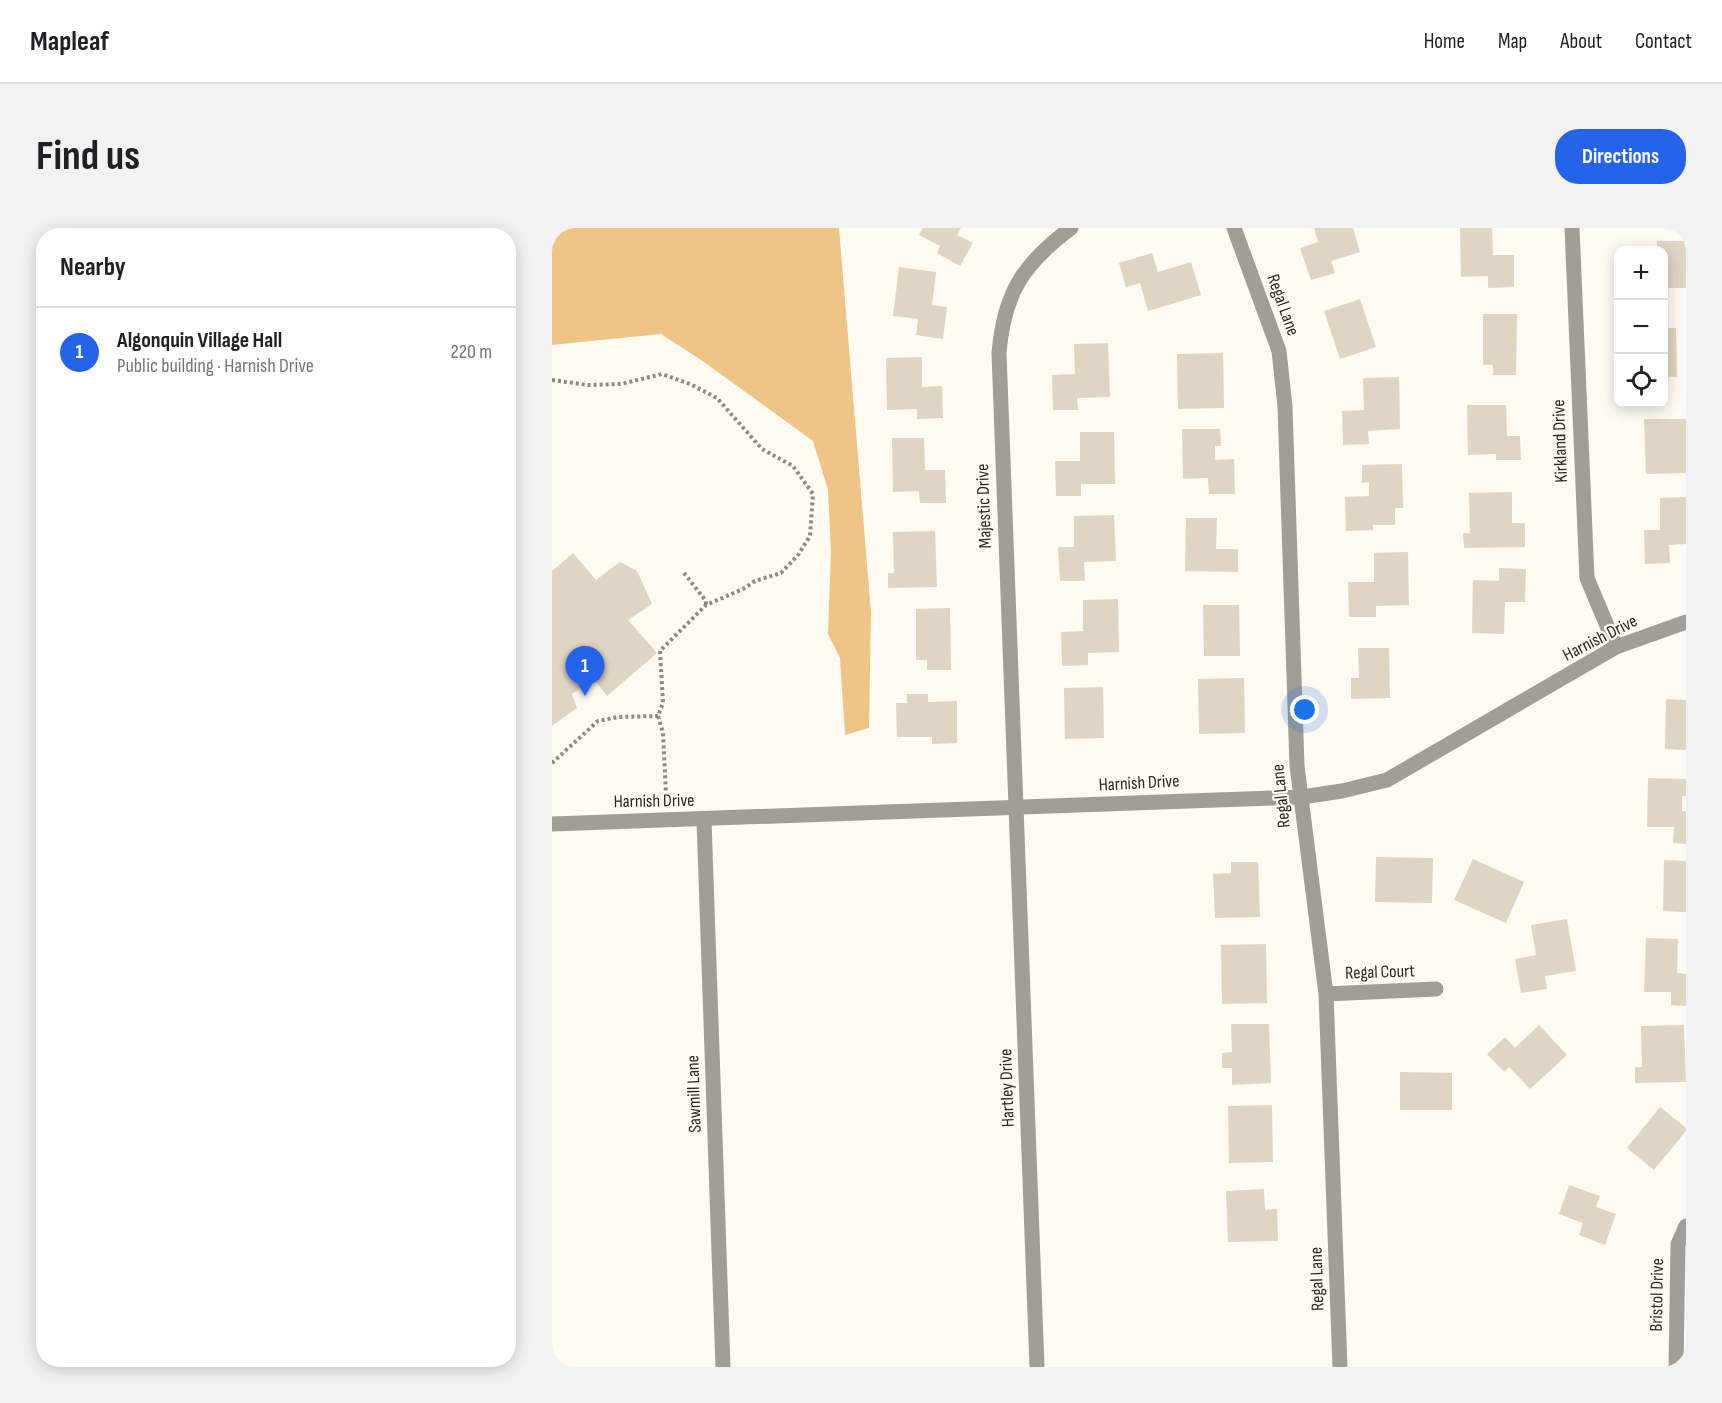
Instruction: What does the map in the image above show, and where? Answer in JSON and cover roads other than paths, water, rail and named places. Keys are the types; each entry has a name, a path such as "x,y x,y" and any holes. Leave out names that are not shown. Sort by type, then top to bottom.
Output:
{"street":[{"name":"Majestic Drive","path":"1016,808 1002,484 999,353 1002,319 1019,279 1046,247 1071,228"},
{"name":"Regal Lane","path":"1234,228 1276,343 1282,378 1297,766 1302,797 1303,829 1326,994 1340,1367"},
{"name":"Kirkland Drive","path":"1572,228 1587,578 1616,647"},
{"name":"Harnish Drive","path":"552,824 1302,797 1342,791 1387,780 1616,647 1686,622"},
{"name":"Hartley Drive","path":"1016,808 1037,1367"},
{"name":"Sawmill Lane","path":"704,820 723,1367"},
{"name":"Regal Court","path":"1326,994 1436,989"},
{"name":"Bristol Drive","path":"1676,1367 1678,1244 1686,1226"}],"place":[{"name":"Algonquin Village Hall","path":"585,696"}]}
